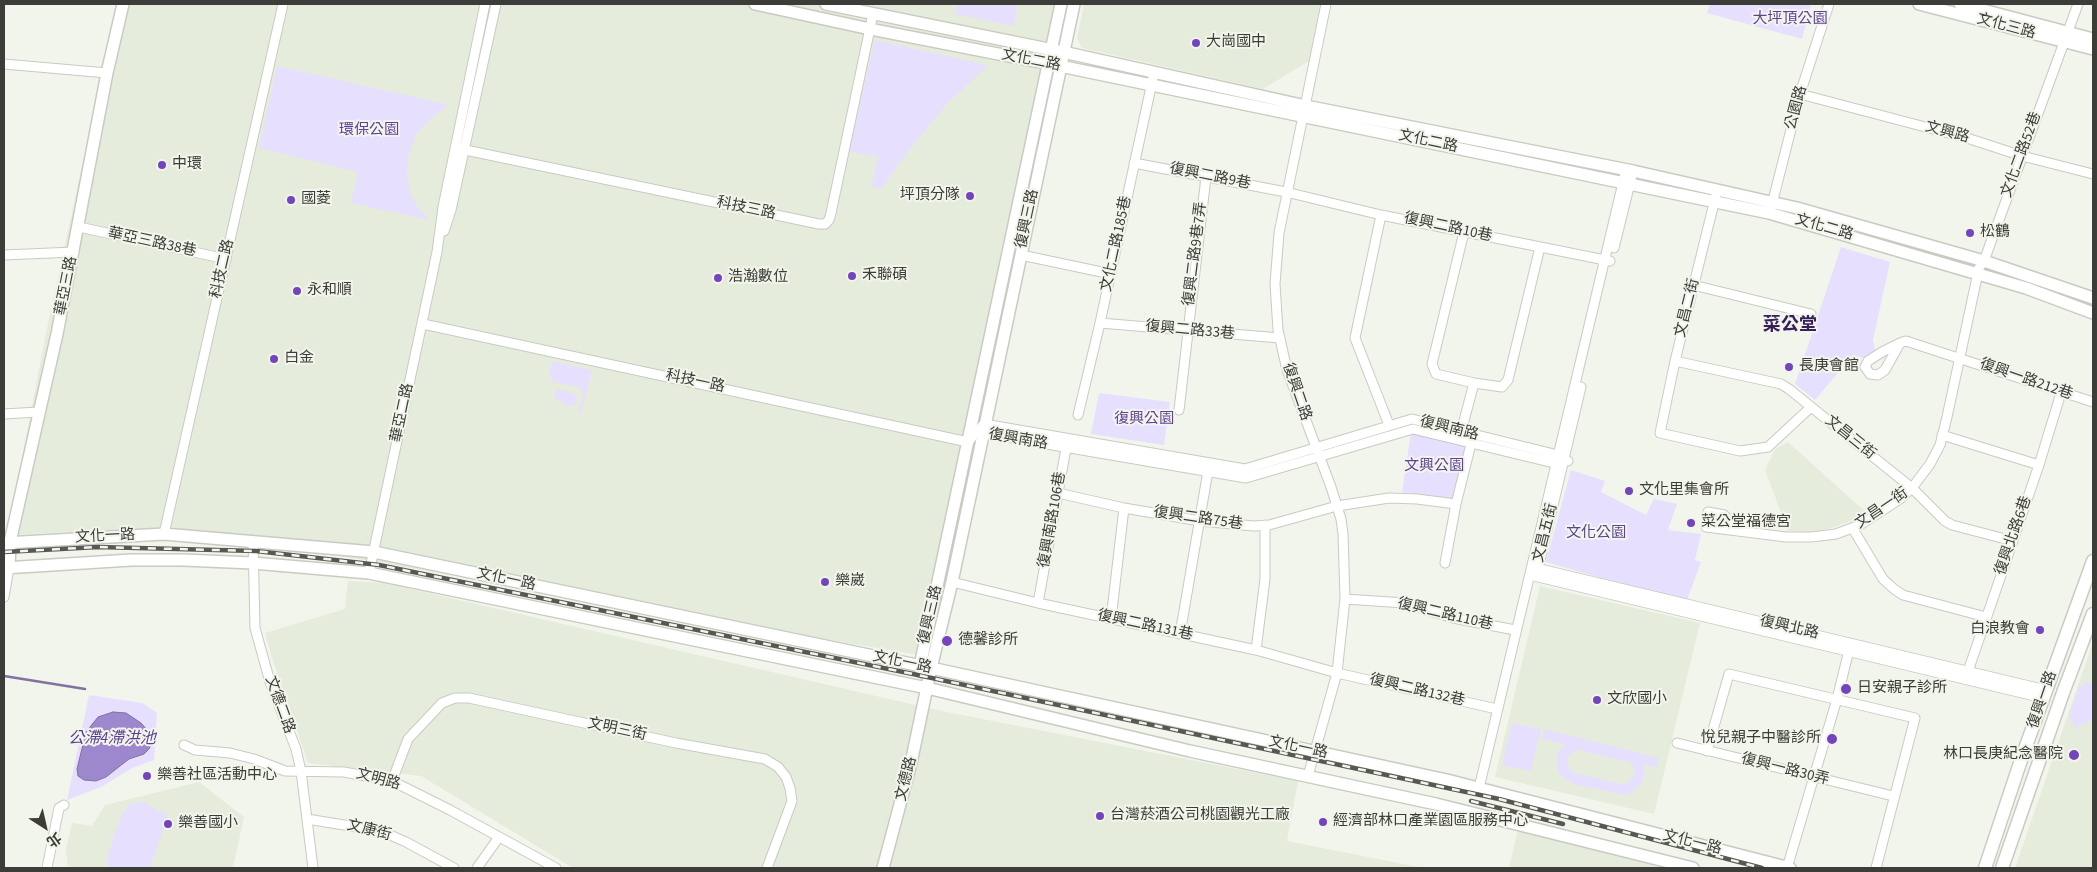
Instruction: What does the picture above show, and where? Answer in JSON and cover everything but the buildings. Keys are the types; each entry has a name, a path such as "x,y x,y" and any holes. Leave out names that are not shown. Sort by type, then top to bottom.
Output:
{"main road":[{"name":"復興一路","path":"1985,868 2044,694 2093,561"},
{"name":"復興一路","path":"2002,868 2093,614"},
{"path":"2061,648 2079,651"},
{"path":"2054,667 2074,665"}],"street":[{"name":"華亞三路","path":"7,568 7,542 74,252 106,73 123,4"},
{"name":"科技二路","path":"164,534 283,4"},
{"name":"華亞二路","path":"369,573 437,252 451,210 485,4"},
{"name":"華亞二路","path":"460,148 496,4"},
{"name":"文化二路","path":"755,4 1151,85 1629,170 1716,196 1771,208 1980,268 2093,298"},
{"name":"文化二路","path":"826,4 1058,51 1305,111 1627,184 1716,196"},
{"name":"復興三路","path":"1058,51 1061,4"},
{"name":"復興三路","path":"927,688 925,667 968,442 992,330 1058,51 1074,4"},
{"name":"復興二路","path":"1308,776 1337,673 1345,599 1343,534 1337,506 1287,370 1280,338 1275,284 1276,260 1286,192 1305,111 1326,4"},
{"name":"公園路","path":"1771,208 1800,94 1828,4"},
{"name":"文化三路","path":"1919,4 2065,37 2093,39"},
{"name":"文化三路","path":"1960,4 2065,37 2093,49"},
{"name":"文化二路52巷","path":"1980,268 2078,4"},
{"name":"科技三路","path":"460,148 825,224 829,220 831,213 873,14"},
{"path":"4,64 106,73"},
{"name":"復興三路","path":"925,667 952,582 1021,255 1055,65"},
{"name":"文化二路185巷","path":"1078,415 1111,274 1154,73"},
{"name":"文興路","path":"1800,94 1968,138 2022,156 2093,174"},
{"name":"復興二路9巷","path":"1134,162 1286,192"},
{"name":"文昌五街","path":"1479,788 1516,630 1562,461 1629,170"},
{"name":"復興二路9巷7弄","path":"1179,410 1206,177"},
{"name":"復興二路10巷","path":"1286,192 1464,232 1607,260"},
{"name":"文昌二街","path":"1716,196 1675,360 1660,433 1740,451 1768,447 1811,407"},
{"path":"1382,214 1355,338 1389,425"},
{"name":"華亞三路38巷","path":"79,227 226,259"},
{"path":"1464,232 1432,364 1436,374 1474,383 1502,387 1508,380 1540,247"},
{"path":"4,255 74,252"},
{"path":"1021,255 1111,274"},
{"name":"文化二路","path":"1980,268 2026,288 2093,312"},
{"name":"文昌一街","path":"1740,531 1786,537 1811,537 1853,529 1881,513 1912,488 1930,464 1942,435 1980,268"},
{"path":"1693,286 1811,314"},
{"name":"復興二路33巷","path":"1100,323 1187,332 1280,338"},
{"name":"科技一路","path":"423,324 968,442"},
{"path":"992,330 1004,332"},
{"name":"復興一路212巷","path":"1900,343 1906,341 2093,402"},
{"name":"文昌三街","path":"1675,360 1781,384 1912,488 1945,521 1952,525 2013,541"},
{"path":"1461,432 1474,383"},
{"name":"復興北路6巷","path":"1967,675 2039,465 2061,392"},
{"path":"4,414 38,412"},
{"name":"復興南路","path":"1317,452 1389,425 1412,419 1461,432 1473,439"},
{"name":"復興南路","path":"968,442 983,429 1068,437 1245,470 1414,429 1473,439 1562,461"},
{"name":"復興南路","path":"983,429 1066,448 1246,478 1290,460"},
{"path":"1942,435 2039,465"},
{"name":"復興南路106巷","path":"1038,603 1068,437"},
{"path":"1445,563 1456,504 1473,439"},
{"path":"1180,634 1208,471"},
{"name":"復興二路75巷","path":"1058,493 1124,508 1200,521 1254,526 1265,525 1337,506 1389,498 1417,499 1456,504"},
{"path":"1111,619 1124,508"},
{"path":"1256,650 1265,579 1265,525"},
{"path":"1853,529 1883,579 1894,590 1903,595 1986,616"},
{"name":"文化一路","path":"7,542 164,534 374,552 925,667 1479,788 1788,868"},
{"name":"文德二路","path":"254,541 253,563 256,628 262,654 296,749 313,868"},
{"name":"文化一路","path":"7,568 131,560 253,563 369,573 927,688 1190,751 1436,804 1693,868"},
{"path":"4,597 7,568"},
{"name":"復興北路","path":"1533,570 2044,694"},
{"name":"復興二路131巷","path":"952,582 1038,603 1256,650 1337,673"},
{"name":"復興二路110巷","path":"1345,599 1405,603 1453,618 1516,630"},
{"path":"1788,868 1837,699 1850,647"},
{"name":"復興二路132巷","path":"1337,673 1497,709"},
{"path":"1707,751 1729,674 1915,718 1893,796 1876,868"},
{"name":"文德路","path":"883,868 911,763 927,688"},
{"name":"文明三街","path":"392,781 408,739 442,703 456,698 469,698 676,743 765,759 778,767 786,777 792,801 767,868"},
{"name":"復興一路30弄","path":"1677,743 1893,796"},
{"name":"文明路","path":"184,745 195,750 230,753 254,759 285,771 344,772 392,781 556,868"},
{"path":"47,868 59,808 64,805"},
{"name":"文康街","path":"307,819 380,831 406,842 454,868"},
{"path":"477,868 499,837"}],"shaded area":[{"path":"117,4 1071,4 930,657 171,527 7,535 47,328"},
{"name":"大崗國中","path":"1084,4 1321,4 1309,61 1263,89 1082,48 1077,38"},
{"path":"1788,442 1867,512 1856,519 1832,528 1812,532 1788,531 1765,470 1775,449"},
{"path":"348,581 385,583 937,710 1298,781 1287,841 1424,868 573,868 421,776 308,763 265,633 345,609"},
{"name":"文欣國小","path":"1540,586 1700,623 1654,814 1495,777"},
{"name":"林口長庚紀念醫院","path":"2093,642 2093,868 2015,868"},
{"name":"樂善國小","path":"199,782 244,817 233,868 68,868 66,849 72,823 92,826 105,805"},
{"path":"1518,829 1550,839 1665,868 1509,868"}],"green space":[{"path":"958,4 1018,4 1014,26 955,14"},
{"name":"大坪頂公園","path":"1710,4 1811,4 1802,39 1707,13"},
{"path":"875,40 988,65 947,104 901,160 882,189 871,187 878,157 849,151"},
{"name":"環保公園","path":"277,66 449,105 431,118 416,135 409,153 407,174 410,193 418,208 430,220 351,203 358,172 259,148"},
{"path":"1841,247 1890,262 1873,340 1875,350 1863,358 1853,355 1815,400 1795,384"},
{"path":"552,361 592,370 581,415 579,409 583,397 581,388 555,382 551,379 549,374"},
{"path":"559,389 575,394 577,402 575,405 568,406 556,399 554,394"},
{"name":"復興公園","path":"1099,393 1170,402 1164,445 1091,434"},
{"name":"文興公園","path":"1411,432 1468,447 1454,501 1402,492"},
{"name":"文化公園","path":"1571,470 1605,481 1601,492 1646,515 1654,499 1677,504 1668,530 1701,534 1695,560 1701,562 1687,600 1640,589 1546,562"},
{"path":"2086,682 2093,685 2093,720 2075,728 2069,715 2078,689"},
{"path":"89,695 142,703 157,713 154,760 132,768 103,786 67,800"},
{"path":"1512,723 1541,729 1531,771 1502,765"},
{"path":"1544,729 1659,758 1656,768 1643,764 1645,773 1641,784 1636,790 1624,795 1574,784 1561,776 1557,769 1557,753 1565,744 1541,739","holes":["1578,750 1629,762 1634,768 1634,776 1629,782 1621,784 1574,773 1568,767 1567,759 1571,753"]},
{"path":"145,802 160,813 162,811 168,815 150,868 110,868 107,856 123,812 132,803"}],"water":[{"name":"公滯4滯洪池","path":"113,712 126,713 141,723 149,732 152,742 144,754 129,759 106,777 96,781 84,780 78,776 77,769 86,732 98,717"}],"waterway":[{"path":"4,676 85,689"}],"railway":[{"path":"4,552 98,547 256,551 379,565 913,674 1499,799 1762,868"},
{"path":"1471,801 1563,824"}],"place":[{"name":"大崗國中","path":"1196,43"},
{"name":"中環","path":"162,165"},
{"name":"坪頂分隊","path":"970,196"},
{"name":"國菱","path":"291,200"},
{"name":"松鶴","path":"1970,233"},
{"name":"禾聯碩","path":"852,276"},
{"name":"浩瀚數位","path":"718,278"},
{"name":"永和順","path":"297,291"},
{"name":"白金","path":"274,359"},
{"name":"長庚會館","path":"1789,367"},
{"name":"文化里集會所","path":"1629,491"},
{"name":"菜公堂福德宮","path":"1691,523"},
{"name":"樂崴","path":"825,582"},
{"name":"白浪教會","path":"2040,630"},
{"name":"德馨診所","path":"947,641"},
{"name":"日安親子診所","path":"1846,689"},
{"name":"文欣國小","path":"1597,700"},
{"name":"悅兒親子中醫診所","path":"1832,739"},
{"name":"林口長庚紀念醫院","path":"2074,755"},
{"name":"樂善社區活動中心","path":"147,776"},
{"name":"台灣菸酒公司桃園觀光工廠","path":"1100,816"},
{"name":"經濟部林口產業園區服務中心","path":"1323,822"},
{"name":"樂善國小","path":"168,824"}],"district":[{"name":"菜公堂","path":"1790,326"}]}
